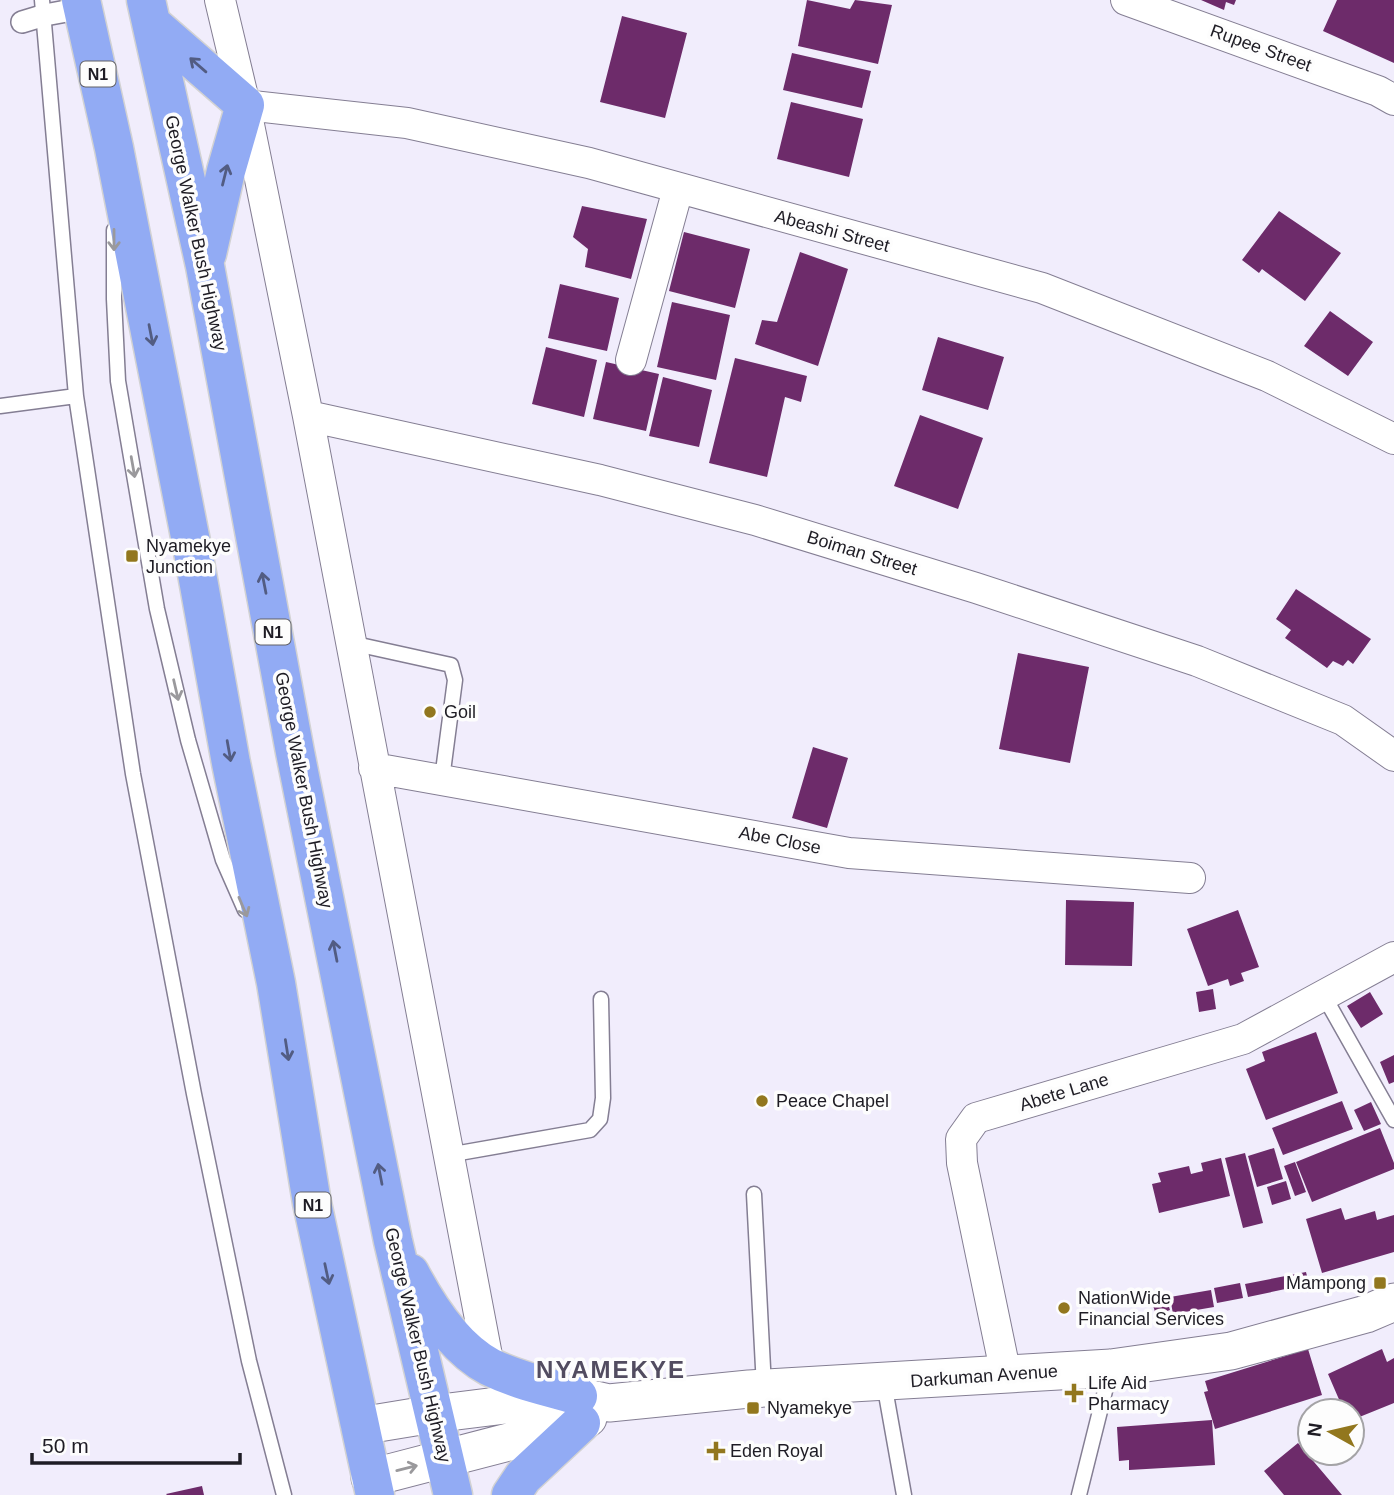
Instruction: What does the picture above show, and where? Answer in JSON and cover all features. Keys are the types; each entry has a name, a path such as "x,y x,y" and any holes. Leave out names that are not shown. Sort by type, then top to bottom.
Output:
{"highway":[{"name":"N1","path":"82,4 114,148 276,983 313,1203 372,1486"},
{"path":"149,12 244,105 205,266"},
{"name":"George Walker Bush Highway","path":"149,12 205,266 295,752 393,1241 449,1477"},
{"path":"393,1241 424,1300 466,1349 488,1366 589,1407 523,1477 511,1495"}],"street":[{"path":"220,0 308,416 488,1366"},
{"name":"Rupee Street","path":"1126,0 1378,90 1394,100"},
{"path":"22,22 43,8 82,4"},
{"name":"Abeashi Street","path":"244,105 407,123 589,163 1042,288 1267,376 1394,439"},
{"path":"631,360 678,189"},
{"name":"Boiman Street","path":"308,416 625,486 755,520 976,589 1197,661 1343,720 1394,756"},
{"name":"Abe Close","path":"374,768 849,853 1190,878"},
{"name":"Abete Lane","path":"1006,1375 962,1163 961,1139 976,1118 1242,1039 1394,957"},
{"name":"Darkuman Avenue","path":"360,1426 483,1407 589,1407 764,1388 1111,1368 1231,1351 1366,1314 1394,1302"},
{"name":"Darkuman Avenue","path":"372,1486 449,1477 491,1447 589,1407"}],"lane":[{"path":"43,8 76,396 133,774 249,1362 284,1495"},
{"path":"0,406 76,396"},
{"path":"351,643 451,665 455,680 442,779"},
{"path":"1325,996 1394,1120"},
{"path":"448,1155 590,1130 600,1119 603,1098 601,999"},
{"path":"754,1194 764,1388"},
{"path":"1079,1495 1111,1368"},
{"path":"884,1382 904,1495"}],"building":[{"path":"807,0 850,9 855,0 892,5 878,64 798,46"},
{"path":"1201,0 1236,0 1234,5 1226,2 1224,10"},
{"path":"1337,0 1394,0 1394,63 1323,31"},
{"path":"622,16 687,33 665,118 600,102"},
{"path":"792,53 871,71 862,108 783,90"},
{"path":"791,102 863,119 849,177 777,159"},
{"path":"582,206 647,219 631,279 585,267 588,249 573,237"},
{"path":"1279,211 1341,253 1305,301 1262,269 1259,273 1242,260"},
{"path":"684,232 750,249 735,308 669,291"},
{"path":"800,252 848,269 818,366 755,344 762,320 777,322"},
{"path":"560,284 619,298 607,351 548,338"},
{"path":"672,302 730,315 716,380 657,367"},
{"path":"1330,311 1373,342 1348,376 1304,346"},
{"path":"938,337 1004,357 988,410 922,390"},
{"path":"546,347 597,360 584,417 532,404"},
{"path":"735,358 807,376 801,402 785,397 767,477 709,463"},
{"path":"606,362 659,374 646,431 593,419"},
{"path":"663,377 712,390 699,447 649,436"},
{"path":"920,415 983,438 958,509 894,486"},
{"path":"1296,589 1371,639 1353,664 1348,660 1343,666 1333,661 1327,668 1285,638 1291,630 1276,619"},
{"path":"1018,653 1089,667 1070,763 999,749"},
{"path":"813,747 848,758 827,828 792,818"},
{"path":"1066,900 1134,902 1132,966 1065,965"},
{"path":"1238,910 1259,967 1241,973 1244,981 1230,986 1228,979 1208,986 1187,929"},
{"path":"1213,989 1216,1009 1199,1012 1196,992"},
{"path":"1370,992 1383,1014 1361,1028 1347,1006"},
{"path":"1316,1032 1338,1093 1266,1120 1246,1069 1265,1061 1262,1052"},
{"path":"1394,1055 1394,1082 1389,1084 1380,1062"},
{"path":"1342,1101 1353,1129 1283,1155 1272,1128"},
{"path":"1371,1102 1381,1124 1364,1131 1354,1110"},
{"path":"1380,1128 1394,1169 1312,1202 1296,1162"},
{"path":"1274,1148 1283,1179 1257,1187 1248,1156"},
{"path":"1245,1153 1263,1223 1243,1228 1225,1158"},
{"path":"1221,1158 1230,1196 1159,1213 1152,1184 1161,1182 1158,1173 1189,1166 1191,1174 1203,1171 1201,1163"},
{"path":"1295,1162 1306,1192 1295,1196 1284,1166"},
{"path":"1286,1181 1291,1199 1272,1205 1267,1187"},
{"path":"1341,1208 1345,1220 1375,1211 1377,1220 1394,1215 1394,1252 1322,1273 1306,1219"},
{"path":"1306,1272 1309,1284 1248,1297 1245,1284"},
{"path":"1240,1283 1243,1298 1217,1303 1214,1288"},
{"path":"1211,1290 1214,1307 1173,1314 1170,1297"},
{"path":"1165,1294 1170,1310 1156,1315 1151,1299"},
{"path":"1308,1349 1322,1395 1296,1397 1296,1403 1215,1429 1204,1392 1208,1391 1205,1381"},
{"path":"1382,1349 1387,1362 1394,1358 1394,1403 1366,1414 1366,1397 1338,1397 1328,1374"},
{"path":"1212,1420 1215,1465 1129,1470 1129,1460 1119,1461 1117,1427"},
{"path":"1296,1445 1296,1467 1318,1467 1342,1495 1284,1495 1264,1471"},
{"path":"202,1486 204,1495 166,1494"}],"place":[{"name":"Nyamekye Junction","path":"132,556"},
{"name":"Goil","path":"430,712"},
{"name":"Peace Chapel","path":"762,1101"},
{"name":"Mampong","path":"1380,1283"},
{"name":"NationWide Financial Services","path":"1064,1308"},
{"name":"Life Aid Pharmacy","path":"1074,1393"},
{"name":"Nyamekye","path":"753,1408"},
{"name":"Eden Royal","path":"716,1451"}],"district":[{"name":"NYAMEKYE","path":"611,1369"}]}
